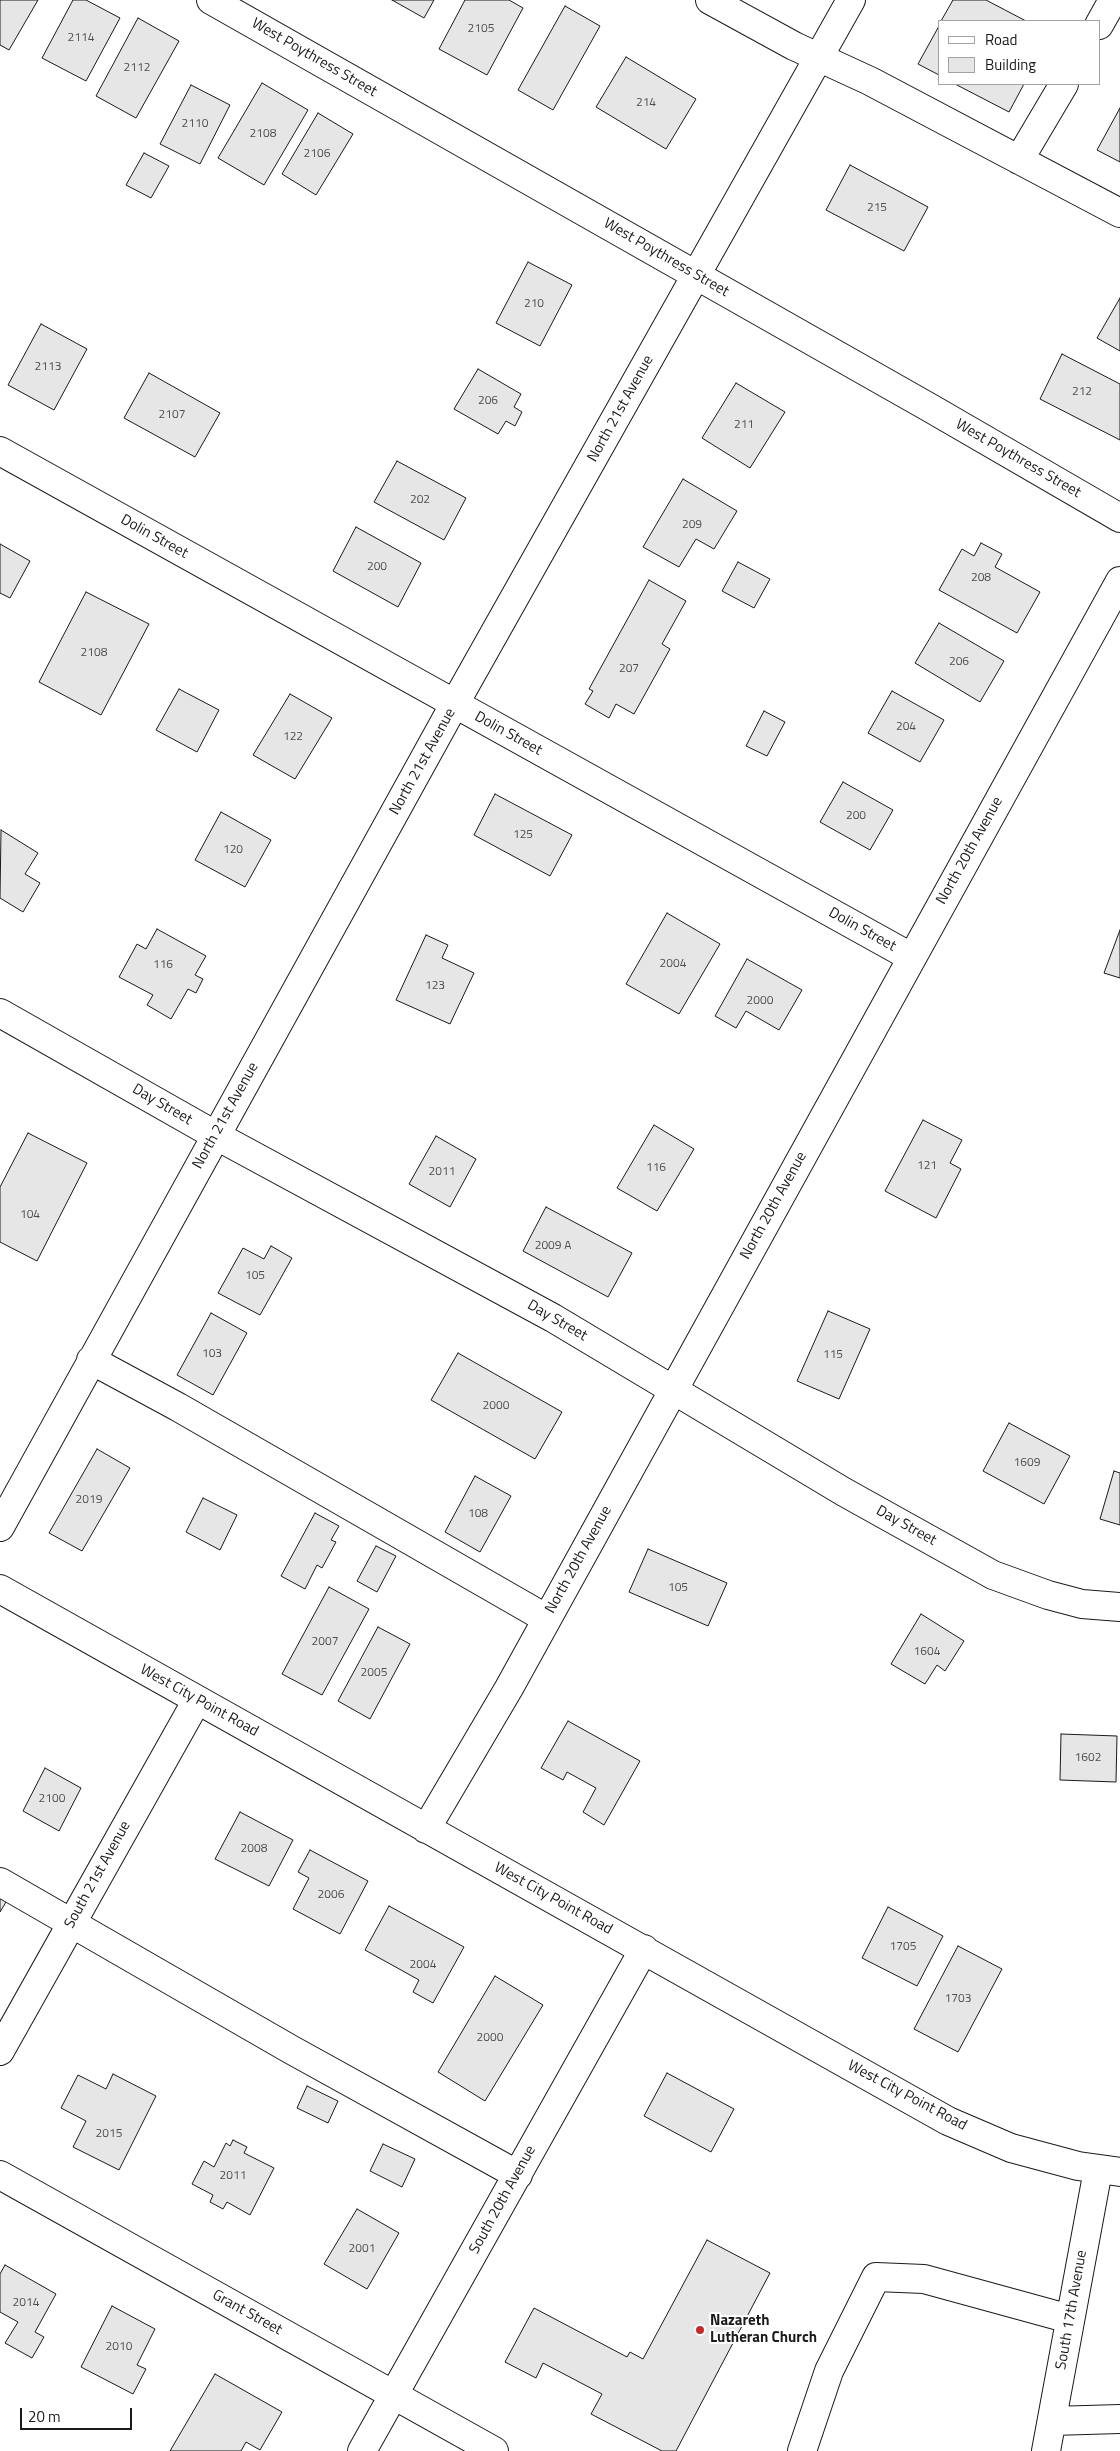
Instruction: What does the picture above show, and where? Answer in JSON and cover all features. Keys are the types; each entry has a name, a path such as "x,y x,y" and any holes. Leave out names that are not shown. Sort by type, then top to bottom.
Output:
{"street":[{"name":"West Poythress Street","path":"211,0 1120,518"},
{"path":"710,0 794,46 819,57 1120,213"},
{"name":"North 21st Avenue","path":"0,1527 454,705 851,0"},
{"path":"1100,23 1113,0"},
{"path":"1019,160 1063,85"},
{"name":"Dolin Street","path":"0,451 454,705 912,957"},
{"name":"North 20th Avenue","path":"426,1829 547,1619 1120,581"},
{"name":"Day Street","path":"0,1013 215,1135 553,1318 673,1388 844,1492 993,1575 1048,1595 1082,1604 1120,1607"},
{"path":"91,1360 186,1412 547,1619"},
{"name":"West City Point Road","path":"0,1589 948,2120 1011,2148 1109,2171"},
{"name":"South 21st Avenue","path":"0,2051 197,1700"},
{"path":"0,1882 290,2049 518,2175"},
{"name":"South 20th Avenue","path":"362,2451 644,1950"},
{"name":"South 17th Avenue","path":"1046,2451 1070,2320 1109,2171"},
{"name":"Grant Street","path":"0,2175 494,2451"},
{"path":"802,2451 829,2371 876,2277 924,2279 1070,2320"},
{"path":"1052,2421 1120,2419"}],"building":[{"path":"0,0 38,0 9,50 0,45"},
{"path":"73,0 86,0 120,18 86,81 42,58"},
{"path":"392,0 434,0 424,18"},
{"path":"465,0 509,0 523,8 487,75 439,49"},
{"path":"953,0 986,0 1024,20 942,20"},
{"path":"565,6 600,26 553,110 518,90"},
{"path":"138,18 179,41 136,118 96,96"},
{"path":"938,28 938,74 918,64"},
{"path":"626,57 696,99 666,149 596,107"},
{"path":"262,83 308,110 264,185 218,158"},
{"path":"191,85 230,105 200,164 160,144"},
{"path":"957,85 1023,85 1009,112"},
{"path":"1120,108 1120,162 1097,150"},
{"path":"318,113 353,134 316,195 282,174"},
{"path":"144,153 169,166 151,198 126,185"},
{"path":"850,165 928,207 904,251 826,210"},
{"path":"528,262 572,285 540,346 496,323"},
{"path":"1120,298 1120,351 1097,338"},
{"path":"41,324 87,349 54,410 8,385"},
{"path":"1062,354 1120,384 1120,440 1040,399"},
{"path":"478,369 521,394 514,407 522,412 515,426 506,421 498,434 454,409"},
{"path":"149,373 220,413 195,457 124,418"},
{"path":"736,383 785,412 750,468 702,438"},
{"path":"397,461 466,498 444,540 374,502"},
{"path":"683,479 737,511 714,549 696,539 679,567 643,547"},
{"path":"356,527 421,563 398,607 333,571"},
{"path":"981,543 1002,554 995,567 1040,592 1017,633 939,590 962,549 974,556"},
{"path":"0,544 30,561 10,598 0,593"},
{"path":"738,562 770,579 754,608 722,591"},
{"path":"649,580 686,601 662,644 670,649 634,714 616,704 609,718 585,704 593,691 589,689"},
{"path":"86,592 149,624 101,715 39,682"},
{"path":"939,623 1004,661 980,702 915,663"},
{"path":"179,689 219,710 197,752 156,730"},
{"path":"892,691 944,720 920,762 868,733"},
{"path":"290,694 332,718 295,779 253,755"},
{"path":"764,711 785,722 767,756 746,746"},
{"path":"843,782 893,810 870,850 820,822"},
{"path":"495,794 572,835 550,876 474,835"},
{"path":"221,812 271,840 245,887 195,860"},
{"path":"1,830 38,853 25,874 40,883 23,912 0,898"},
{"path":"667,913 720,944 679,1014 626,984"},
{"path":"157,929 206,956 195,975 203,979 196,993 188,989 171,1019 147,1005 153,995 119,977 137,944 146,949"},
{"path":"1120,930 1120,978 1104,973"},
{"path":"426,935 448,945 442,958 474,973 450,1024 396,1000"},
{"path":"747,959 802,990 779,1030 746,1011 736,1028 715,1016"},
{"path":"923,1120 962,1140 950,1163 961,1169 936,1218 885,1191"},
{"path":"654,1125 694,1149 657,1211 617,1188"},
{"path":"28,1133 87,1163 37,1261 0,1242 0,1187"},
{"path":"436,1136 476,1159 450,1207 409,1184"},
{"path":"546,1207 632,1253 608,1297 523,1251"},
{"path":"271,1246 292,1258 260,1315 218,1293 243,1248 264,1259"},
{"path":"828,1311 870,1329 839,1399 797,1381"},
{"path":"211,1313 247,1333 213,1395 177,1375"},
{"path":"458,1353 562,1412 535,1459 431,1400"},
{"path":"1009,1423 1070,1456 1044,1504 983,1471"},
{"path":"97,1449 130,1468 82,1551 49,1533"},
{"path":"1114,1471 1120,1473 1120,1525 1100,1519"},
{"path":"475,1476 511,1496 480,1552 445,1532"},
{"path":"203,1498 237,1515 220,1550 186,1532"},
{"path":"315,1513 339,1526 331,1540 336,1542 322,1568 317,1565 305,1589 281,1576"},
{"path":"376,1546 396,1556 377,1592 357,1581"},
{"path":"648,1549 727,1583 708,1626 629,1592"},
{"path":"329,1587 369,1609 322,1695 282,1674"},
{"path":"921,1614 964,1641 945,1671 937,1665 925,1684 891,1664"},
{"path":"378,1627 410,1644 370,1719 338,1701"},
{"path":"568,1721 640,1761 604,1825 583,1812 596,1788 567,1772 563,1780 541,1768"},
{"path":"1061,1734 1117,1736 1116,1782 1060,1780"},
{"path":"45,1768 81,1788 59,1831 23,1811"},
{"path":"240,1812 293,1840 269,1886 215,1859"},
{"path":"310,1850 368,1881 340,1934 293,1909 309,1878 298,1872"},
{"path":"0,1892 9,1897 0,1912"},
{"path":"389,1906 464,1947 433,2003 413,1992 419,1980 365,1950"},
{"path":"888,1907 943,1936 917,1986 862,1958"},
{"path":"958,1946 1002,1969 958,2052 914,2029"},
{"path":"495,1976 543,2005 485,2101 438,2072"},
{"path":"667,2073 734,2109 711,2152 644,2116"},
{"path":"113,2074 156,2096 119,2170 73,2147 86,2121 61,2108 78,2075 106,2089"},
{"path":"307,2086 338,2101 328,2123 297,2108"},
{"path":"233,2140 247,2147 244,2153 274,2168 250,2215 227,2202 223,2209 210,2202 213,2195 192,2184 204,2161 214,2167 226,2143 230,2146"},
{"path":"383,2144 415,2159 402,2187 370,2171"},
{"path":"357,2209 399,2233 367,2289 324,2264"},
{"name":"Nazareth Lutheran Church","path":"707,2240 770,2273 676,2451 662,2451 591,2414 602,2394 543,2363 536,2378 505,2362 534,2308 627,2357 630,2352 643,2359"},
{"path":"5,2265 56,2294 35,2332 44,2337 32,2358 5,2343 18,2322 0,2312 0,2274"},
{"path":"112,2306 155,2329 137,2365 146,2369 133,2394 81,2367"},
{"path":"215,2374 282,2412 260,2450 246,2442 241,2451 170,2451"}],"place":[{"name":"Nazareth Lutheran Church","path":"700,2330"}]}
